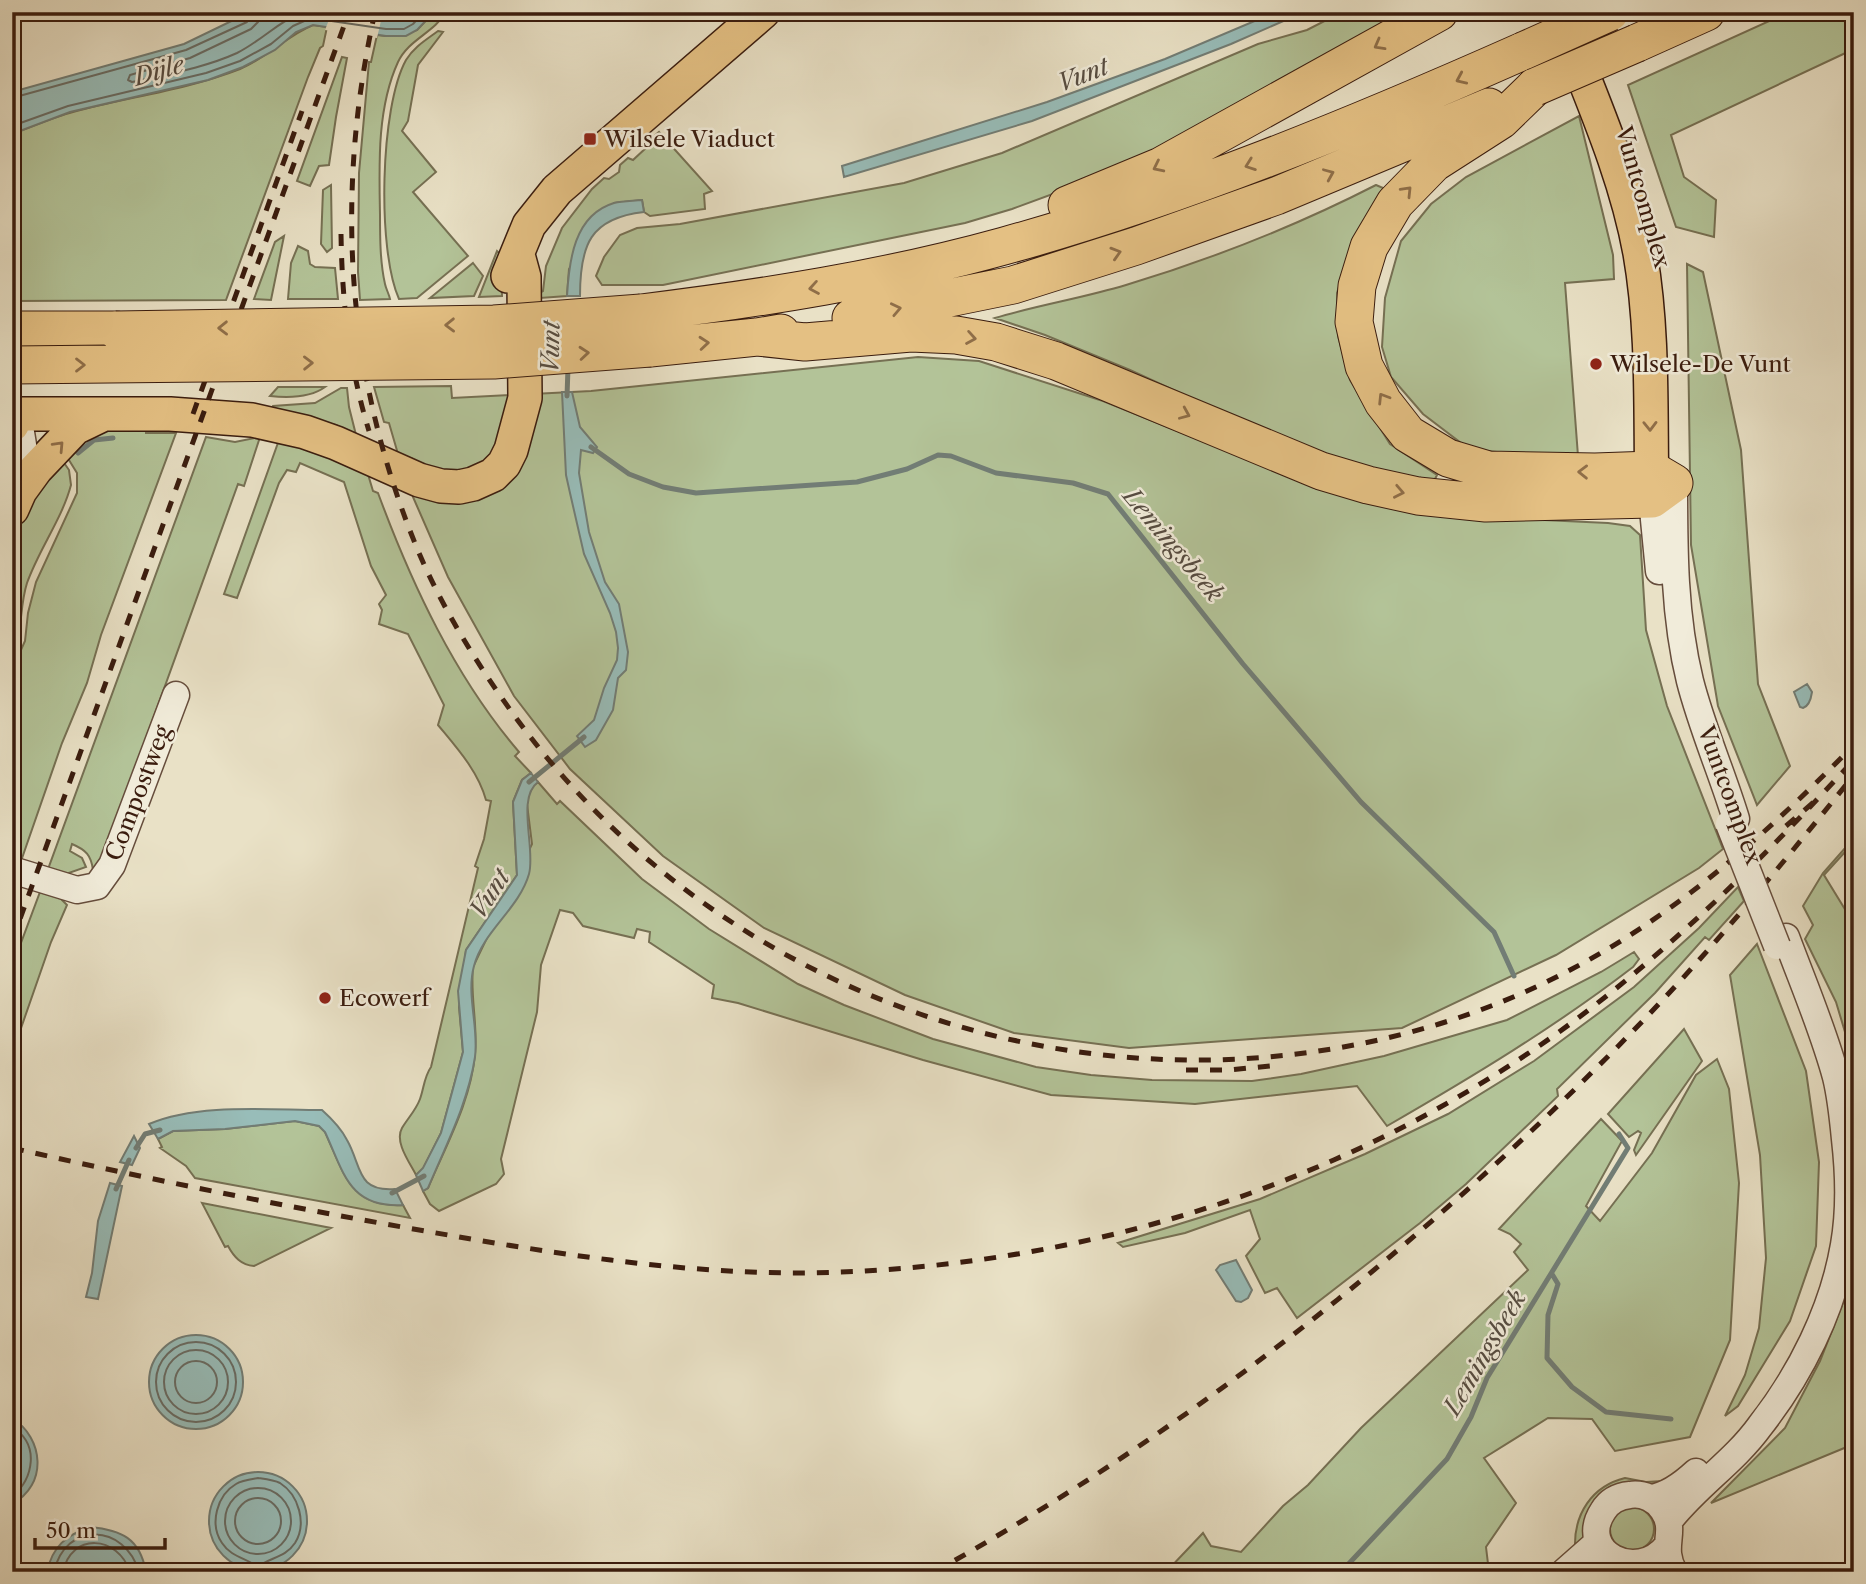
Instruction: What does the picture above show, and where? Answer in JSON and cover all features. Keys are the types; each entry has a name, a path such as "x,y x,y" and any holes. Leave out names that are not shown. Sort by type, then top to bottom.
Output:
{"highway":[{"path":"929,265 982,231 1047,212 1161,166 1439,12"},
{"path":"12,330 494,324 641,313 748,300 929,265 1002,247 1129,209 1257,163 1429,93 1610,12"},
{"path":"12,365 494,360 650,348 757,337 1013,285 1136,246 1276,196 1706,12"},
{"path":"1535,87 1501,120 1434,163 1395,203 1369,247 1357,286 1354,321 1364,366 1383,402 1408,434 1448,458 1488,470 1595,472 1659,484"},
{"path":"757,337 805,342 911,333 957,335 996,342 1056,361 1321,471 1418,496 1486,503 1659,484"}],"main road":[{"path":"14,418 106,413 252,420 305,432 419,480 441,486 459,487 493,475 504,464 511,450 525,398 524,277 518,255 529,225 556,191 763,12"},
{"name":"Vuntcomplex","path":"1558,12 1617,167 1637,236 1648,308 1659,484"},
{"name":"Vuntcomplex","path":"1581,12 1643,182 1664,267 1670,331 1659,484"},
{"path":"16,500 36,469 75,428 106,413"}],"street":[{"path":"14,418 24,451 16,500"},
{"name":"Vuntcomplex","path":"1659,484 1660,588 1687,709 1829,1052 1842,1105 1849,1173 1844,1245 1829,1300 1808,1352 1777,1404 1736,1454 1683,1503 1659,1551"},
{"name":"Compostweg","path":"12,870 77,890 97,886 112,865 176,695"},
{"name":"Vuntcomplex","path":"1650,1498 1660,1497 1685,1483 1727,1445 1754,1414 1779,1379 1798,1342 1816,1302 1830,1250 1836,1196 1831,1107 1822,1068 1782,942"},
{"path":"1602,1558 1597,1531 1599,1518 1608,1504 1625,1495 1637,1494 1659,1504 1659,1551 1674,1572"},
{"path":"1564,1572 1602,1558 1628,1567 1659,1551"}],"green space":[{"path":"434,12 446,12 435,25 408,47 398,62 386,98 383,117 380,240 383,276 390,299 360,300 359,173 369,62 377,35 386,36 417,30"},
{"path":"1342,12 1406,12 1171,145 1012,209 965,223 663,285 602,285 596,276 604,257 620,235 637,228 680,224 904,183 1002,153 1258,44 1307,30"},
{"path":"1789,12 1854,12 1854,49 1671,135 1684,177 1716,200 1714,237 1676,227 1628,85"},
{"path":"313,25 327,27 323,46 308,77 226,300 12,301 12,134 65,114 178,88 240,69"},
{"path":"438,31 443,32 418,65 408,121 402,131 436,172 413,192 468,256 417,298 399,299 387,248 385,214 384,179 391,110 397,82 406,60 416,47"},
{"path":"342,57 347,58 329,165 319,166 310,186 297,181"},
{"path":"1579,116 1613,255 1614,279 1565,283 1578,456 1525,455 1469,449 1423,414 1391,377 1382,347 1385,298 1401,241 1431,204 1466,177"},
{"path":"659,132 712,191 704,194 705,209 650,216 644,212 642,200 614,203 569,269 567,296 540,298 546,266 562,228 592,189 604,178 609,179 619,172 620,165 628,158 633,160"},
{"path":"331,185 332,248 327,252 321,244 323,190"},
{"path":"1376,185 1383,188 1356,235 1337,293 1338,336 1350,380 1390,444 1437,475 1434,481 1392,478 1282,440 1130,370 1045,335 995,318 1110,290 1190,264 1284,228"},
{"path":"284,236 271,300 254,299 275,242"},
{"path":"298,246 308,251 310,264 315,267 335,268 338,299 288,299 291,263"},
{"path":"497,251 501,255 502,296 479,297"},
{"path":"473,263 483,276 474,296 430,298"},
{"path":"1687,264 1703,272 1741,450 1758,684 1790,766 1757,805 1718,706 1691,545"},
{"path":"918,357 979,361 1103,401 1292,477 1543,520 1630,526 1640,535 1646,630 1667,706 1723,849 1699,868 1556,955 1402,1028 1129,1048 1014,1033 905,995 764,928 663,856 570,769 514,696 448,577 413,497 413,459 398,454 389,423 384,422 374,387 451,386 452,398 591,391"},
{"path":"278,387 325,387 299,396 270,396"},
{"path":"341,388 347,388 356,435 336,425 271,410 273,406 315,403"},
{"path":"146,427 146,433 176,433 20,864 12,861 12,670 25,641 28,613 36,582 77,493 77,473 64,452 92,431"},
{"path":"206,437 235,442 260,437 244,486 238,484 101,863 93,870 87,854 72,844 70,851 82,858 86,867 66,874 47,872"},
{"path":"279,440 367,471 373,491 378,493 405,562 437,629 475,693 519,752 515,756 531,773 522,780 513,802 517,875 466,950 459,1007 463,1052 441,1133 423,1169 416,1175 404,1152 400,1134 418,1103 431,1067 491,801 486,800 472,770 438,725 444,705 408,634 379,624 382,610 379,604 386,595 371,566 344,482 300,463 296,472 287,470 279,483 237,598 224,594"},
{"path":"60,457 69,470 71,485 27,583 18,639 12,657 12,548 23,514"},
{"path":"538,782 557,804 560,801 642,879 709,929 798,984 933,1039 1036,1067 1152,1080 1252,1081 1301,1074 1384,1056 1507,1020 1634,952 1639,959 1633,967 1604,989 1543,1031 1387,1126 1357,1086 1195,1104 1051,1095 923,1060 738,1003 712,998 714,985 649,942 650,932 637,929 634,938 583,926 573,913 560,910 541,965 537,1012 501,1159 504,1174 496,1184 439,1211 430,1204 423,1191 428,1188 457,1123 473,1071 476,1043 473,967 532,844 527,804 533,786"},
{"path":"1854,838 1854,842 1824,875 1854,924 1854,1062 1836,1002 1805,939 1813,925 1803,906 1823,873"},
{"path":"1738,887 1744,901 1709,940 1705,937 1655,993 1557,1089 1558,1096 1466,1184 1297,1318 1277,1288 1265,1293 1246,1256 1260,1239 1250,1210 1185,1233 1123,1247 1118,1243 1260,1199 1365,1154 1448,1114 1534,1061 1634,987 1699,928"},
{"path":"40,892 60,898 67,905 51,942 12,1054 12,967"},
{"path":"1757,944 1806,1071 1819,1162 1816,1246 1790,1321 1738,1406 1725,1416 1745,1375 1759,1328 1766,1258 1760,1155 1730,975"},
{"path":"1684,1029 1702,1061 1636,1155 1634,1150 1641,1133 1638,1131 1629,1137 1608,1114"},
{"path":"1717,1059 1729,1089 1739,1183 1730,1340 1690,1437 1615,1451 1592,1419 1548,1418 1484,1458 1516,1503 1486,1547 1489,1572 1166,1572 1203,1533 1211,1546 1241,1552 1361,1428 1528,1270 1514,1252 1521,1244 1499,1229 1601,1119 1622,1141 1586,1206 1600,1221 1652,1153 1696,1075"},
{"path":"295,1121 319,1126 325,1132 344,1174 360,1194 371,1201 403,1205 410,1218 195,1178 186,1166 160,1148 162,1147 158,1139 173,1131 225,1129"},
{"path":"202,1203 331,1228 254,1266 238,1260 228,1246 225,1247"},
{"path":"1854,1262 1854,1444 1711,1503 1785,1428 1820,1361 1846,1295"},
{"path":"1625,1478 1646,1482 1663,1481 1647,1489 1575,1547 1578,1523 1587,1503 1603,1488"},
{"path":"1632,1507 1641,1508 1648,1513 1653,1520 1653,1538 1648,1545 1641,1550 1632,1551 1623,1550 1616,1545 1611,1538 1610,1529 1611,1520 1616,1513 1623,1508"}],"water":[{"name":"Dijle","path":"250,12 434,12 417,30 406,36 386,36 313,25 296,32 275,50 243,67 208,80 70,112 12,134 12,92 184,44"},
{"path":"1276,12 1304,12 1231,44 1032,121 844,177 842,166 1047,102 1165,59"},
{"path":"642,200 644,212 611,220 592,237 582,262 580,296 567,296 572,254 582,228 601,209 614,203"},
{"path":"562,392 572,392 580,427 597,447 593,453 581,450 579,473 589,532 605,582 619,604 628,652 626,670 618,678 613,710 596,740 585,747 577,736 594,720 604,688 617,660 618,648 610,613 584,554 566,475"},
{"path":"1807,684 1812,695 1803,708 1800,707 1794,692"},
{"path":"531,773 538,782 528,800 529,874 517,898 485,942 474,966 471,988 476,1046 472,1074 449,1140 428,1188 423,1191 416,1175 423,1168 441,1133 463,1052 458,991 466,950 517,875 513,802 522,780"},
{"path":"211,1110 322,1110 345,1136 367,1182 382,1189 395,1189 403,1205 371,1201 360,1194 344,1174 325,1132 319,1126 295,1121 225,1129 173,1131 158,1139 149,1124 168,1117"},
{"path":"134,1136 140,1148 132,1165 120,1162"},
{"path":"110,1183 122,1186 98,1299 86,1297 92,1273 98,1221"},
{"path":"1236,1260 1252,1290 1248,1298 1241,1302 1236,1301 1216,1270 1220,1265"},
{"path":"196,1335 214,1338 230,1348 240,1364 243,1382 240,1400 230,1416 214,1426 196,1429 178,1426 162,1416 152,1400 149,1382 152,1364 162,1348 178,1338"},
{"path":"12,1418 31,1437 38,1461 32,1485 24,1496 12,1504"},
{"path":"258,1472 277,1475 293,1486 304,1502 307,1521 304,1540 293,1556 277,1567 258,1570 239,1567 223,1556 212,1540 209,1521 212,1502 223,1486 239,1475"},
{"path":"90,1527 111,1531 127,1538 139,1551 146,1572 47,1572 52,1556 61,1543"},
{"path":"306,1563 324,1572 279,1572 291,1565"}],"pier":[{"path":"332,12 383,12 377,38 325,30"}],"waterway":[{"name":"Vunt","path":"567,396 568,368"},
{"path":"78,453 94,440 113,438"},
{"name":"Lemingsbeek","path":"591,447 629,474 663,487 696,493 857,482 907,469 938,455 951,456 996,473 1073,483 1108,494 1243,664 1361,802 1494,932 1514,976"},
{"name":"Vunt","path":"529,782 584,737"},
{"name":"Vunt","path":"136,1148 145,1134 160,1130"},
{"name":"Lemingsbeek","path":"1341,1572 1447,1459 1471,1417 1487,1378 1628,1148 1619,1134"},
{"name":"Vunt","path":"116,1189 129,1160"},
{"name":"Vunt","path":"392,1193 424,1176"},
{"path":"1552,1274 1558,1284 1548,1315 1547,1358 1572,1387 1606,1412 1671,1419"}],"railway":[{"path":"12,941 349,12"},
{"path":"375,12 362,81 354,150 354,286 362,354 376,421 394,487 428,574 461,635 511,711 597,812 696,897 806,965 925,1016 1050,1047 1179,1060 1309,1052 1439,1024 1501,1002 1559,976 1613,946 1714,875 1808,791 1854,745"},
{"path":"193,414 302,111"},
{"path":"341,234 348,333 356,382 369,431"},
{"path":"12,1148 339,1216 579,1256 711,1270 799,1273 904,1268 1008,1256 1110,1235 1211,1207 1309,1170 1404,1126 1495,1075 1582,1015 1654,956 1757,861 1854,760"},
{"path":"934,1572 1123,1457 1214,1394 1303,1327 1389,1257 1554,1109 1662,1001 1773,874 1854,775"},
{"path":"1786,826 1815,801"},
{"path":"1186,1070 1229,1070 1280,1065"}],"place":[{"name":"Wilsele Viaduct","path":"590,139"},
{"name":"Wilsele-De Vunt","path":"1596,364"},
{"name":"Ecowerf","path":"325,998"}]}
